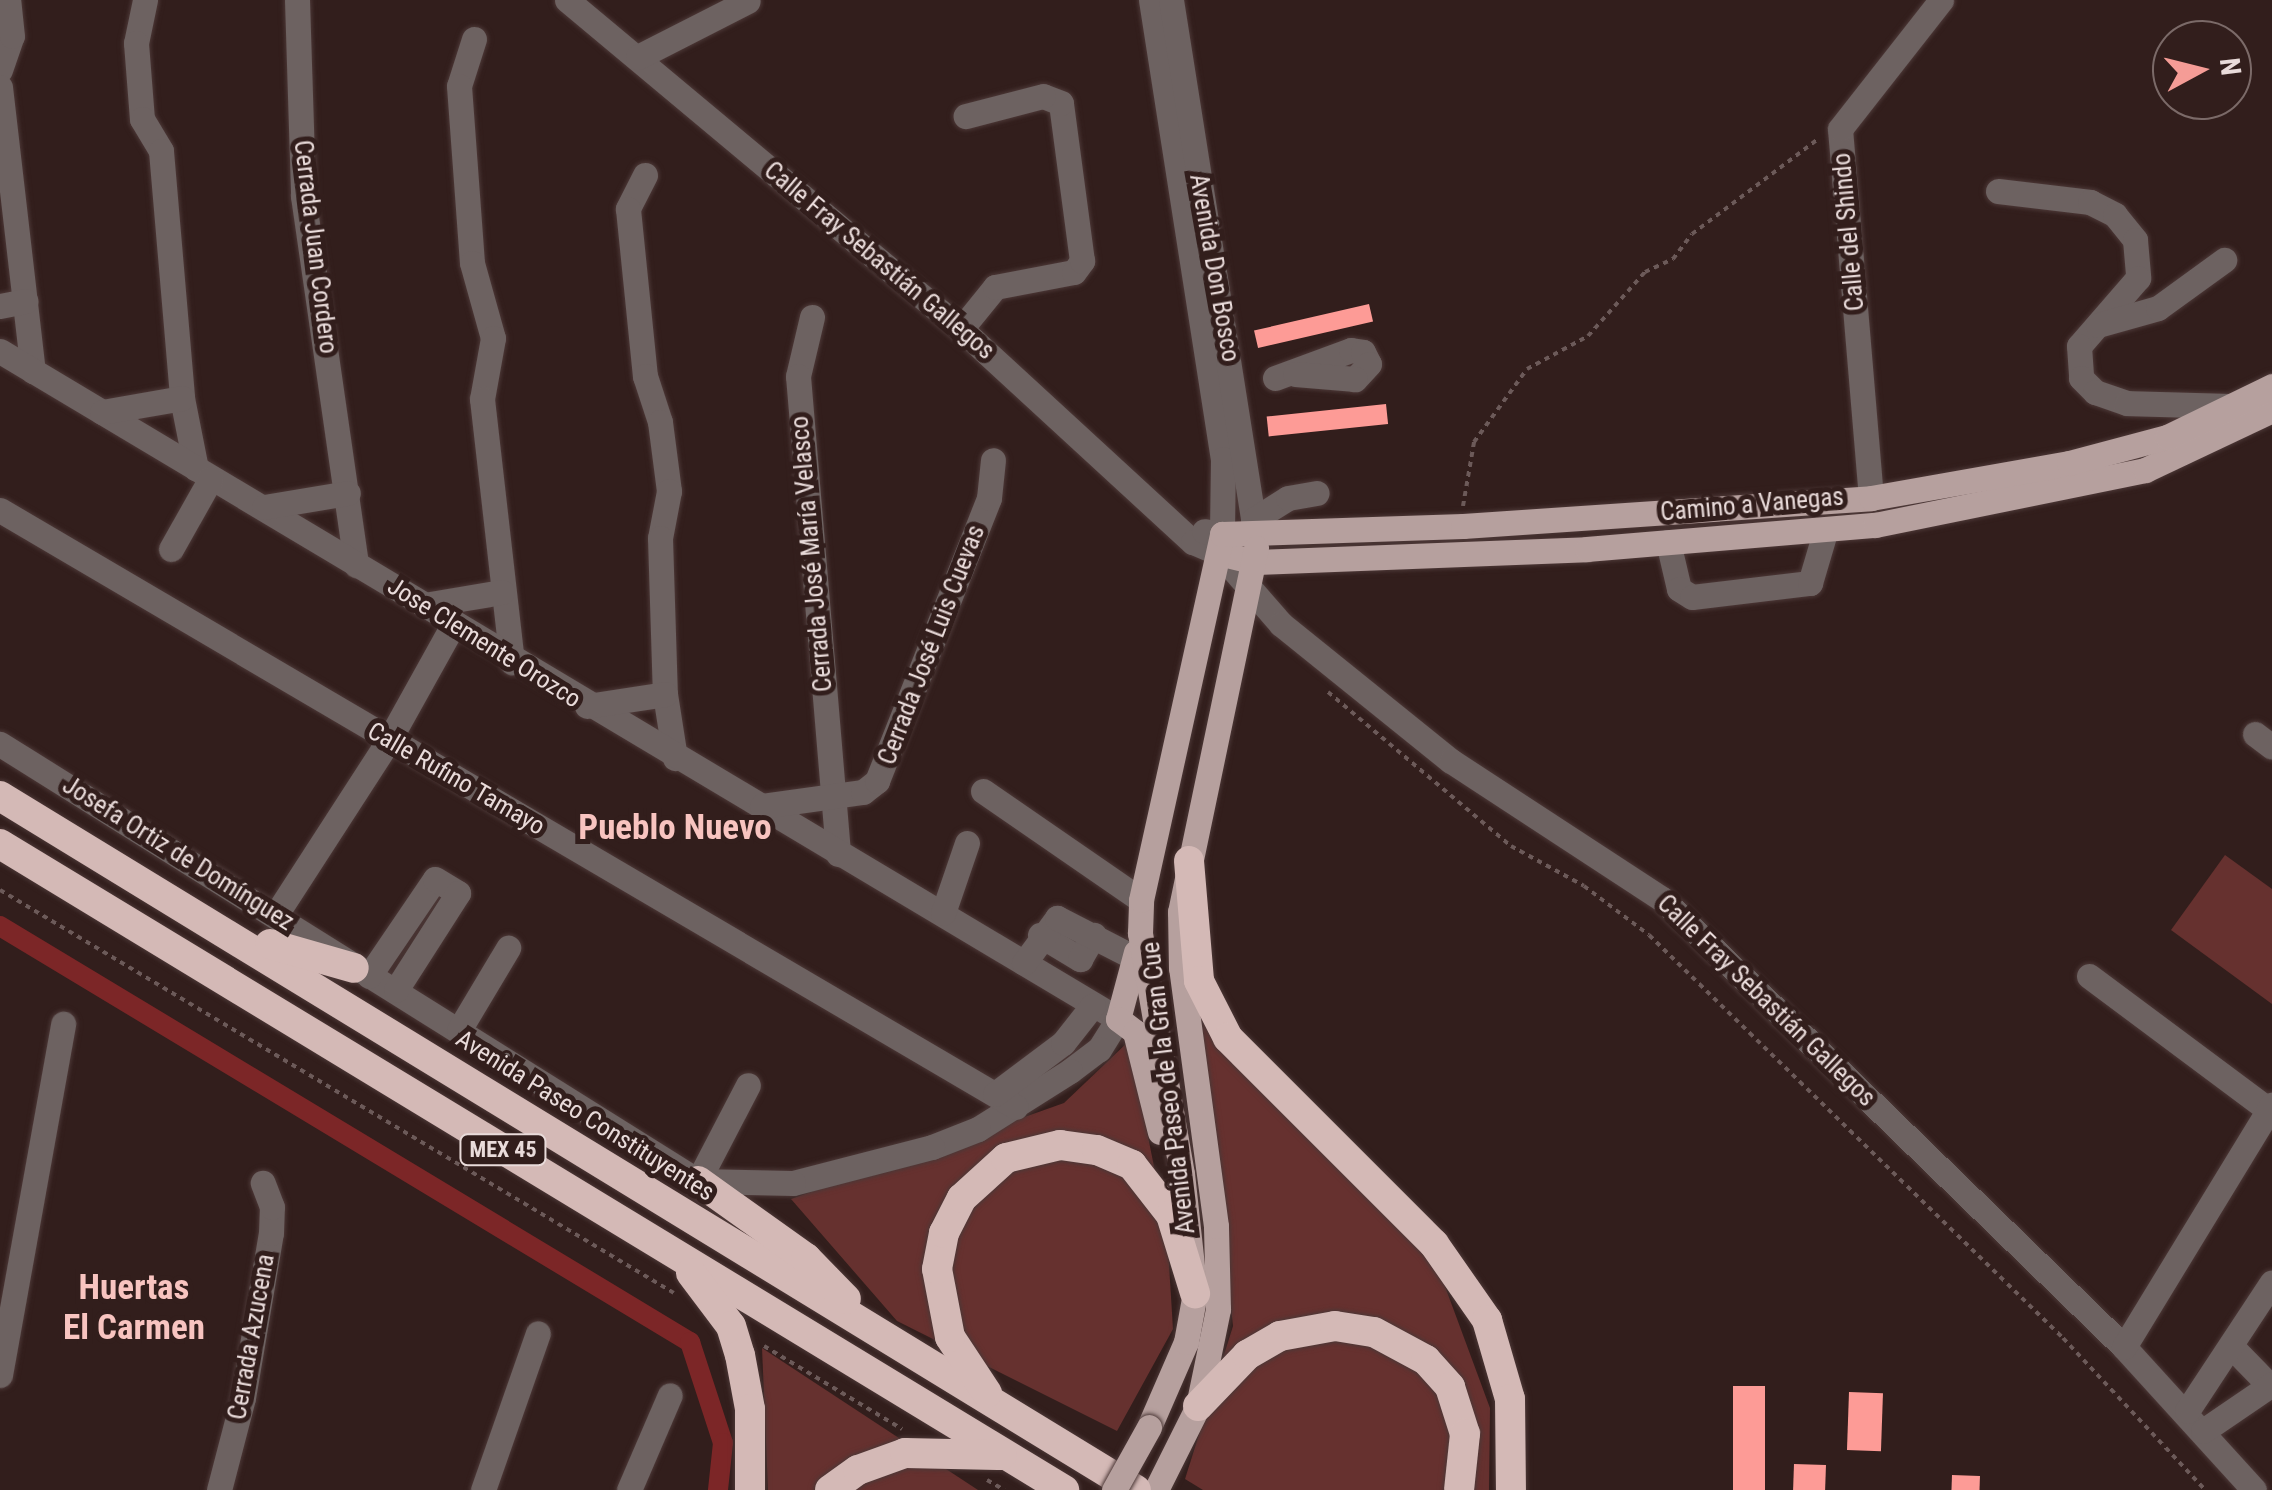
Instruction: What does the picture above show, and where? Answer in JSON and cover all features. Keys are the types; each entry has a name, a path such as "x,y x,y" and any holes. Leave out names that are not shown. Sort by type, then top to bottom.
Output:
{"highway":[{"name":"Avenida Paseo Constituyentes","path":"0,796 233,934 1136,1490"},
{"name":"MEX 45","path":"0,844 1064,1490"},
{"path":"1190,861 1199,980 1228,1038 1434,1244 1486,1320 1510,1399 1511,1490"},
{"path":"233,934 361,972"},
{"path":"994,1404 950,1336 937,1270 944,1233 962,1198 1006,1158 1060,1146 1097,1150 1132,1165 1172,1216 1195,1293"},
{"path":"698,1181 806,1258 876,1330"},
{"path":"672,1252 714,1299 736,1341 750,1408 750,1490"},
{"path":"1198,1406 1232,1367 1280,1336 1335,1326 1374,1332 1418,1354 1450,1387 1465,1434 1459,1490"},
{"path":"830,1490 858,1470 905,1453 1006,1456"}],"main road":[{"name":"Camino a Vanegas","path":"1221,544 1871,498 2070,463 2189,427 2272,386"},
{"name":"Camino a Vanegas","path":"1255,540 1668,542 1826,530 2145,470 2272,410"},
{"name":"Avenida Paseo de la Gran Cue","path":"1156,1490 1198,1406 1212,1353 1219,1268 1181,968 1180,912 1250,592 1255,540"},
{"name":"Avenida Paseo de la Gran Cue","path":"1114,1490 1149,1428 1186,1342 1195,1293 1182,1174 1137,945 1142,900 1197,636 1221,544"},
{"path":"1197,636 1207,626 1223,630 1233,658"},
{"path":"1137,945 1118,1020 1135,1032 1157,1124 1182,1174"}],"street":[{"path":"0,70 12,36 8,0"},
{"path":"145,0 136,43 142,119 161,151 182,398 204,473 171,549"},
{"name":"Cerrada Juan Cordero","path":"297,0 303,196 356,565"},
{"name":"Calle Fray Sebastián Gallegos","path":"566,0 961,329 1184,532 1221,544 1250,592 1451,761 1662,898 2124,1346 2254,1490"},
{"name":"Avenida Don Bosco","path":"1151,0 1255,540"},
{"name":"Avenida Don Bosco","path":"1171,0 1223,386 1221,544"},
{"name":"Calle del Shindo","path":"1871,498 1840,129 1941,0"},
{"path":"638,57 748,1"},
{"path":"474,39 459,86 472,263 493,338 482,398 512,662"},
{"path":"0,87 33,370"},
{"path":"961,329 995,287 1074,272 1082,261 1061,103 1043,96 966,116"},
{"path":"645,175 628,209 645,376 660,422 669,490 660,538 665,694 676,758"},
{"path":"1998,190 2090,202 2130,230 2138,278 2079,346 2082,378 2104,398 2172,406 2236,406"},
{"path":"2098,324 2158,308 2224,260"},
{"path":"0,306 26,301"},
{"name":"Cerrada José María Velasco","path":"812,317 798,376 838,854"},
{"name":"Jose Clemente Orozco","path":"0,351 454,622 512,662 762,806 1118,1020"},
{"path":"1223,386 1278,377"},
{"path":"102,412 182,398"},
{"path":"2172,406 2189,427"},
{"name":"Cerrada José Luis Cuevas","path":"831,792 863,792 883,772 989,498 993,460"},
{"path":"264,507 348,493"},
{"path":"1255,540 1288,498 1317,493"},
{"name":"Calle Rufino Tamayo","path":"0,510 1006,1101"},
{"path":"1668,542 1679,589 1692,597 1810,583 1826,530"},
{"path":"424,605 502,592"},
{"path":"276,913 389,740 454,622"},
{"path":"587,706 665,694"},
{"name":"Josefa Ortiz de Domínguez","path":"0,744 276,913 361,972 396,990 698,1181"},
{"path":"983,791 1142,900"},
{"path":"762,806 831,792"},
{"path":"943,914 967,842"},
{"path":"361,972 435,879 458,894 396,990"},
{"path":"1024,963 1040,935 1057,918 1094,935 1137,945"},
{"path":"460,1030 508,948"},
{"path":"2089,976 2271,1107 2124,1346"},
{"path":"1006,1101 1063,1043 1093,1005"},
{"path":"748,1084 698,1181 749,1186 865,1168 948,1141 1006,1101 1099,1048 1118,1020"},
{"path":"0,1374 62,1024"},
{"name":"Cerrada Azucena","path":"219,1490 243,1398 270,1233 272,1207 264,1183"},
{"path":"2195,1421 2232,1348 2272,1282"},
{"path":"482,1490 538,1333"},
{"path":"2195,1421 2271,1385 2232,1348"},
{"path":"629,1490 670,1395"},
{"path":"2264,1490 2272,1484"}],"path":[{"path":"1463,526 1474,442 1527,369 1588,336 1645,272 1673,259 1692,234 1840,129"},
{"path":"1325,689 1497,836 1584,886 1649,935 2062,1338 2205,1490"},
{"path":"0,890 680,1296"},
{"path":"762,1346 906,1432"},
{"path":"971,1470 1004,1490"}],"shaded area":[{"path":"2225,855 2272,889 2272,1004 2171,930"},
{"path":"1201,1020 1436,1262 1490,1408 1489,1490 1203,1490 1185,1479 1233,1326"},
{"path":"1129,1041 1167,1232 1173,1329 1117,1431 897,1321 791,1199 1064,1103"},
{"path":"762,1348 978,1490 768,1490"}],"building":[{"path":"1369,304 1373,322 1258,348 1254,331"},
{"path":"1386,404 1388,424 1269,436 1267,417"},
{"path":"1733,1386 1765,1386 1765,1490 1733,1490"},
{"path":"1849,1392 1883,1393 1881,1451 1847,1450"},
{"path":"1794,1464 1826,1465 1825,1490 1793,1490"},
{"path":"1952,1475 1980,1476 1979,1490 1951,1490"}],"waterway":[{"path":"0,926 690,1342 723,1443 718,1490"}],"district":[{"name":"Pueblo Nuevo","path":"675,828"},
{"name":"Huertas El Carmen","path":"134,1308"}]}
